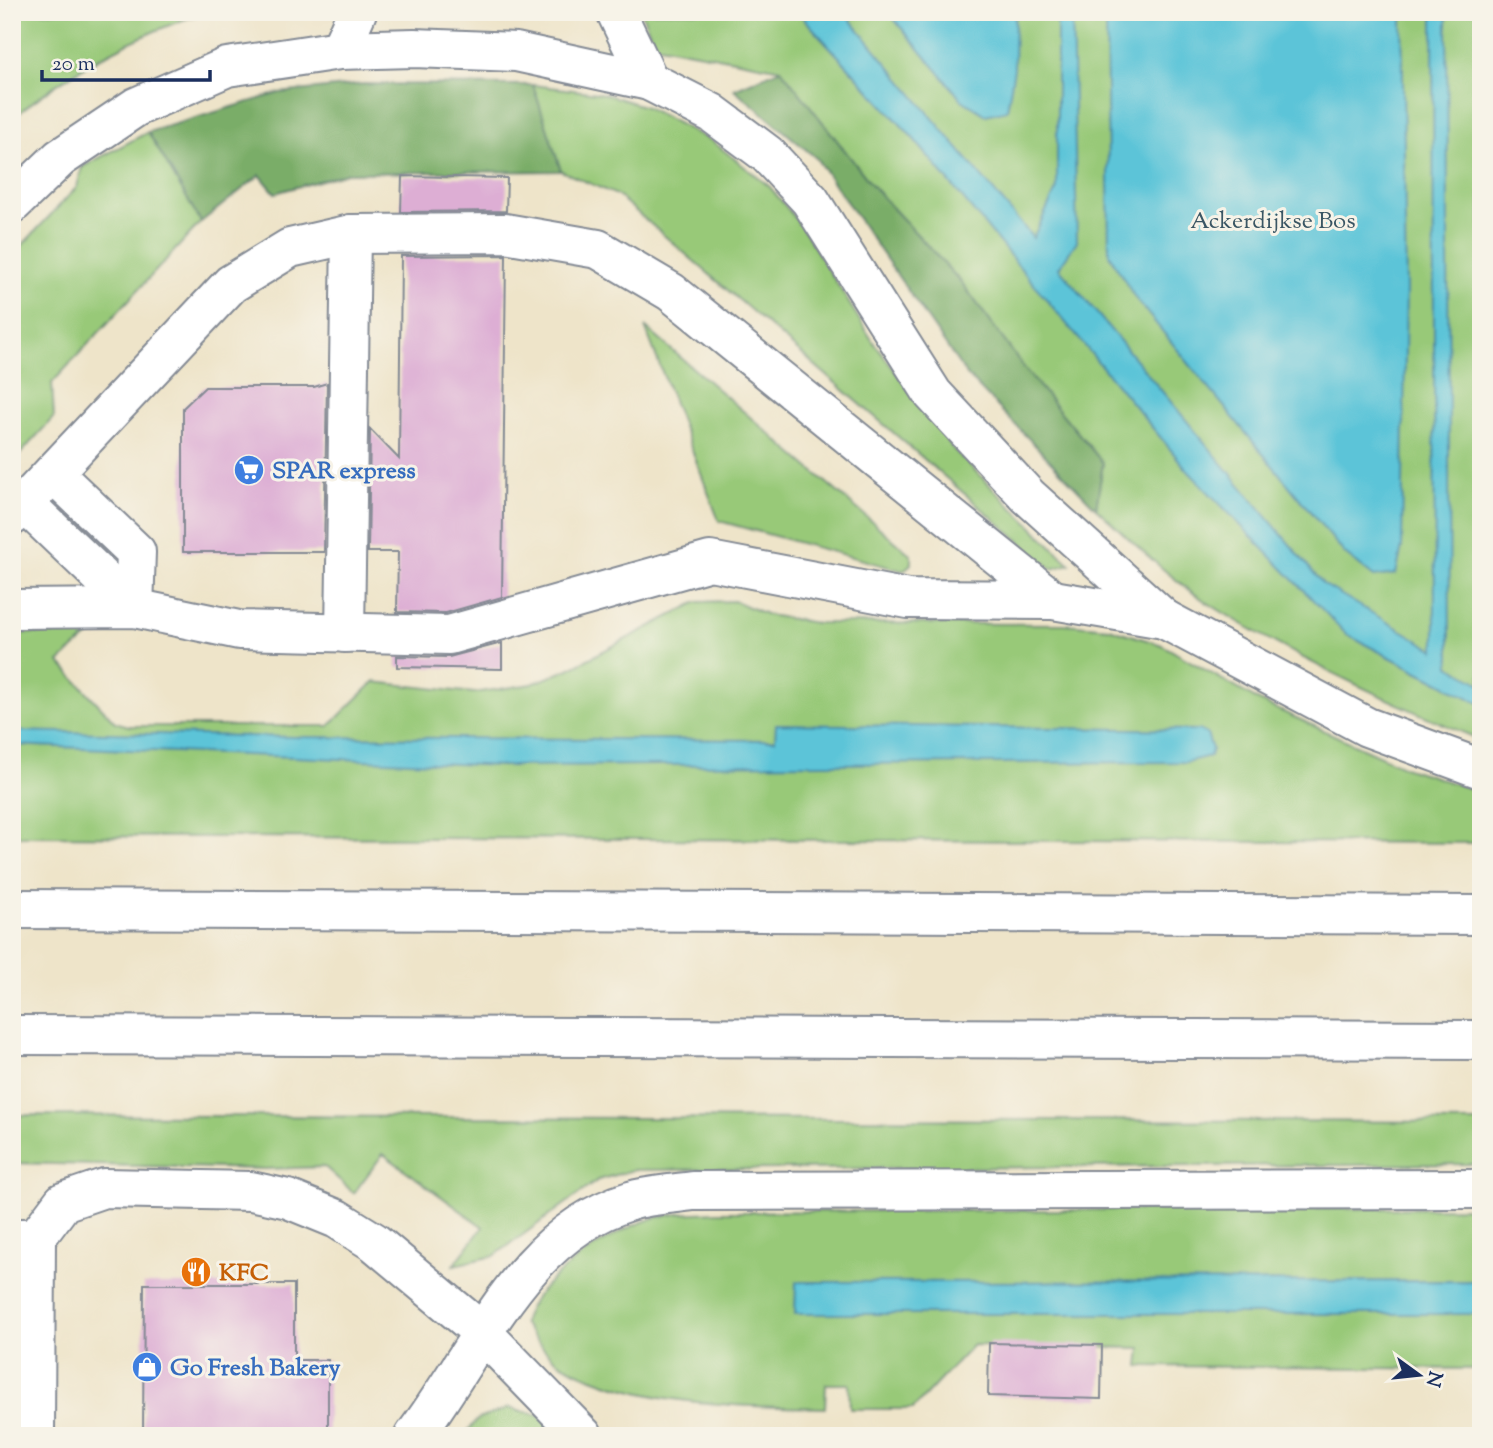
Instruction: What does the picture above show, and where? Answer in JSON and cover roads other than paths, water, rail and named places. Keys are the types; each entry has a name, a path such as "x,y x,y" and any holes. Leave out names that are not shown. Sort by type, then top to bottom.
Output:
{"main road":[{"path":"340,50 357,12"},
{"path":"616,12 649,81"},
{"path":"12,204 61,158 136,107 227,67 340,50 414,48 516,52 649,81 712,113 767,154 810,200 933,394 1028,496 1164,619 1367,727 1481,769"},
{"path":"134,608 18,509 231,284 290,248 351,234 505,233 598,249 671,292 1053,600"},
{"path":"345,633 351,234"},
{"path":"52,473 136,552 134,608"},
{"path":"12,609 134,608 239,630 449,635 710,561 908,599 1053,600 1164,619"},
{"path":"12,909 1481,915"},
{"path":"12,1035 1481,1040"},
{"path":"35,1436 24,1238 63,1202 104,1188 251,1191 288,1199 337,1219 374,1242 482,1332 583,1436"},
{"path":"414,1436 482,1332 540,1257 578,1226 630,1200 693,1191 1481,1189"}],"water":[{"path":"798,12 844,12 1033,238 1057,188 1057,12 1072,12 1077,241 1059,268 1323,584 1435,650 1433,12 1447,12 1450,666 1481,684 1481,704 1347,635 1189,472 913,138"},
{"path":"888,12 1015,12 1014,69 1007,110 986,115 962,100"},
{"path":"1106,12 1402,12 1406,289 1402,547 1396,574 1374,577 1345,554 1135,298 1109,254"},
{"path":"776,724 1199,730 1207,734 1212,749 1210,756 1186,762 503,766 12,745 12,731 296,737 775,740"},
{"path":"1481,1281 1481,1314 795,1314 796,1282"}],"place":[{"name":"SPAR express","path":"249,470"},
{"name":"KFC","path":"196,1272"},
{"name":"Go Fresh Bakery","path":"147,1367"}],"park label":[{"name":"Ackerdijkse Bos","path":"1273,220"}]}
